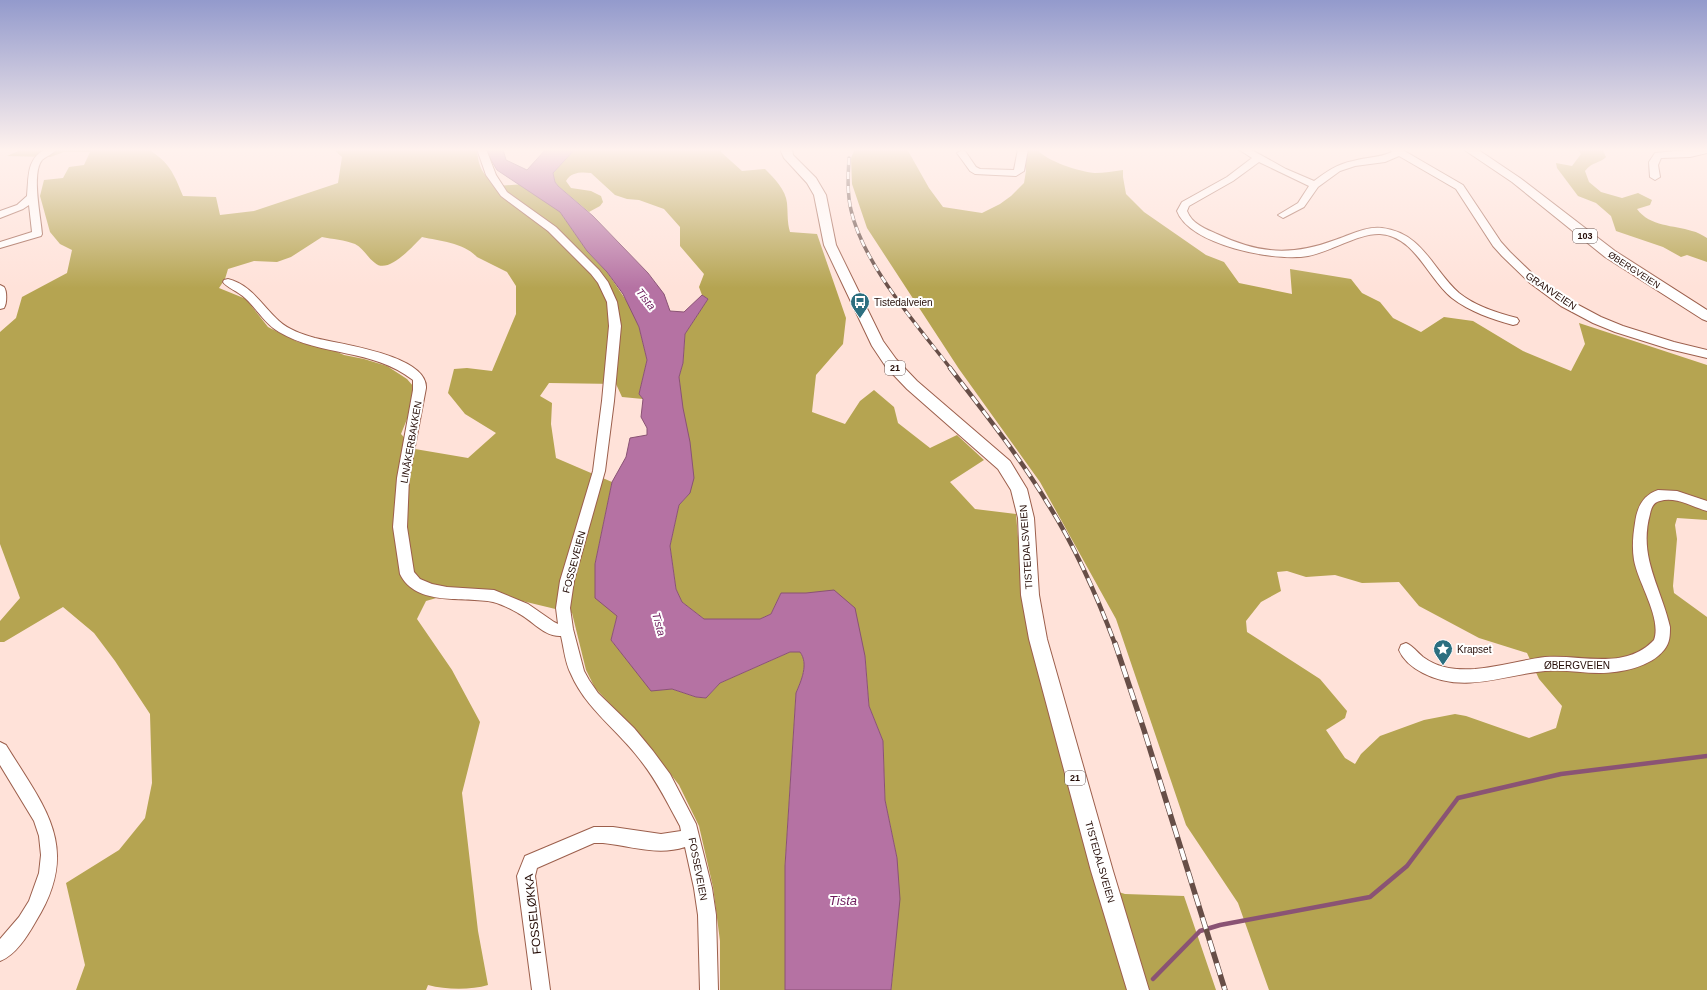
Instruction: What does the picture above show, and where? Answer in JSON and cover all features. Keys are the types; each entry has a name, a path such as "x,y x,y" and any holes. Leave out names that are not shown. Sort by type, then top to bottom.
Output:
{"main road":[{"name":"TISTEDALSVEIEN","path":"820,195 830,245 877,343 891,363 912,385 1004,465 1019,489 1023,500 1026,518 1030,594 1038,639 1102,871 1138,990"},
{"name":"ØBERGVEIEN","path":"1535,195 1604,250 1707,316"}],"street":[{"name":"FOSSEVEIEN","path":"506,195 552,229 595,272 607,291 614,312 615,326 612,363 598,471 567,581 563,608 566,629 577,672 584,685 593,698 628,732 664,780 681,809 692,836 706,915 709,990"},
{"path":"1202,195 1185,204 1182,211 1185,218 1201,230 1228,243 1249,249 1272,253 1305,253 1336,244 1367,232 1382,231 1399,235 1415,247 1445,285 1456,296 1487,313 1513,320"},
{"path":"1283,215 1301,205 1308,195"},
{"name":"GRANVEIEN","path":"1465,195 1493,239 1506,254 1534,281 1565,303 1597,320 1619,329 1673,346 1707,354"},
{"path":"0,215 20,207 32,197 36,215 37,234 0,245"},
{"name":"LINÅKERBAKKEN","path":"228,282 236,285 251,296 269,318 280,328 302,338 349,348 396,363 418,378 420,392 403,478 400,527 408,574 415,583 430,590 447,593 494,596 523,608 549,627 558,630 566,629"},
{"path":"0,290 0,305"},
{"name":"ØBERGVEIEN","path":"1406,650 1415,661 1428,669 1450,675 1471,677 1526,666 1558,663 1588,666 1613,666 1640,658 1660,644 1662,636 1660,617 1641,561 1639,541 1643,510 1646,502 1655,496 1670,494 1707,506"},
{"path":"0,750 41,817 46,829 51,851 50,864 46,879 38,899 23,926 0,952"},
{"name":"FOSSELØKKA","path":"542,990 526,876 531,862 594,835 670,842 692,836"}],"shaded area":[{"path":"183,195 216,197 220,215 254,211 301,195 539,195 560,212 587,251 607,272 632,309 639,327 647,360 639,394 643,399 622,397 616,384 549,383 540,396 552,403 551,424 556,458 612,482 595,564 617,616 611,640 651,690 672,689 696,697 706,698 720,683 790,652 800,652 803,657 803,673 796,694 785,866 785,990 720,990 720,941 713,887 699,826 679,785 641,736 595,688 586,670 572,613 518,600 495,591 471,588 426,601 417,619 452,670 480,722 462,793 478,931 488,985 459,989 428,985 426,990 76,990 85,965 66,883 119,850 145,818 152,783 150,714 115,661 94,633 63,607 4,642 0,642 0,621 20,598 0,544 0,332 16,318 22,297 67,273 72,250 60,244 50,232 40,196","holes":["322,237 355,244 361,248 372,261 380,266 387,265 400,258 422,237 444,241 472,252 477,257 507,272 516,286 516,314 492,371 467,368 454,369 448,393 465,414 496,433 468,458 415,449 401,434 409,414 413,386 407,379 387,366 344,355 328,348 298,342 268,327 246,299 219,288 225,279 228,269 254,261 277,262 291,257"]},
{"path":"569,195 601,196 603,202 600,206 589,212"},
{"path":"616,195 785,195 790,232 817,234 846,318 843,344 816,375 812,412 845,424 860,401 874,390 894,407 898,423 930,448 957,435 984,460 950,482 975,509 1016,514 1023,596 1099,886 1125,894 1184,896 1216,990 891,990 897,858 885,800 883,741 869,706 865,656 806,593 781,593 771,614 760,619 704,619 682,602 676,589 670,546 679,505 690,493 679,377 683,363 685,334 708,299 702,295 699,287 704,274 680,246 680,227 664,209 639,200 627,199"},
{"path":"856,195 934,195 943,207 982,213 1000,204 1012,195 1127,195 1144,212 1206,255 1224,262 1239,283 1292,294 1290,269 1351,279 1362,293 1380,302 1393,318 1421,332 1444,317 1473,321 1523,351 1571,371 1585,344 1579,323 1707,365 1707,520 1677,518 1675,525 1677,539 1673,586 1674,593 1707,617 1707,990 1269,990 1238,903 1186,825 1116,619 1040,482 959,369 867,228","holes":["1287,571 1306,577 1335,575 1362,583 1399,582 1419,606 1479,638 1527,653 1539,679 1562,706 1556,728 1529,738 1466,716 1455,714 1424,720 1380,736 1361,754 1355,764 1345,758 1326,730 1345,718 1347,711 1320,679 1247,632 1246,621 1261,602 1281,591 1277,572"]},
{"path":"1612,195 1622,198 1631,195 1642,195 1652,200 1650,205 1637,209 1642,215 1655,222 1694,231 1707,238 1707,262 1687,255 1681,257 1663,247 1616,231 1611,216 1596,203 1578,196"}],"water":[{"name":"Tista","path":"535,195 569,195 593,216 648,273 664,294 670,311 684,312 702,295 708,299 685,334 683,363 679,377 683,408 690,442 694,478 690,493 679,505 670,546 676,589 682,602 704,619 760,619 771,614 781,593 806,593 834,590 855,608 865,656 869,706 883,741 885,800 897,858 900,899 891,990 785,990 785,866 796,693 802,678 804,667 803,657 800,652 790,652 720,683 706,698 696,697 672,689 651,691 611,640 617,616 595,598 595,564 612,482 626,457 630,438 647,435 647,428 641,417 643,399 639,394 647,360 639,327 623,294 607,272 587,251 560,212"}],"waterway":[{"path":"1153,979 1200,931 1220,925 1370,897 1407,866 1458,798 1561,774 1707,756"}],"railway":[{"path":"849,195 857,231 879,272 908,314 951,369"},
{"path":"950,368 1013,451 1037,486 1058,521 1085,572 1115,644"},
{"path":"1115,643 1144,730 1225,990"}],"place":[{"name":"Tistedalveien","path":"860,319"},
{"name":"Krapset","path":"1443,666"}]}
